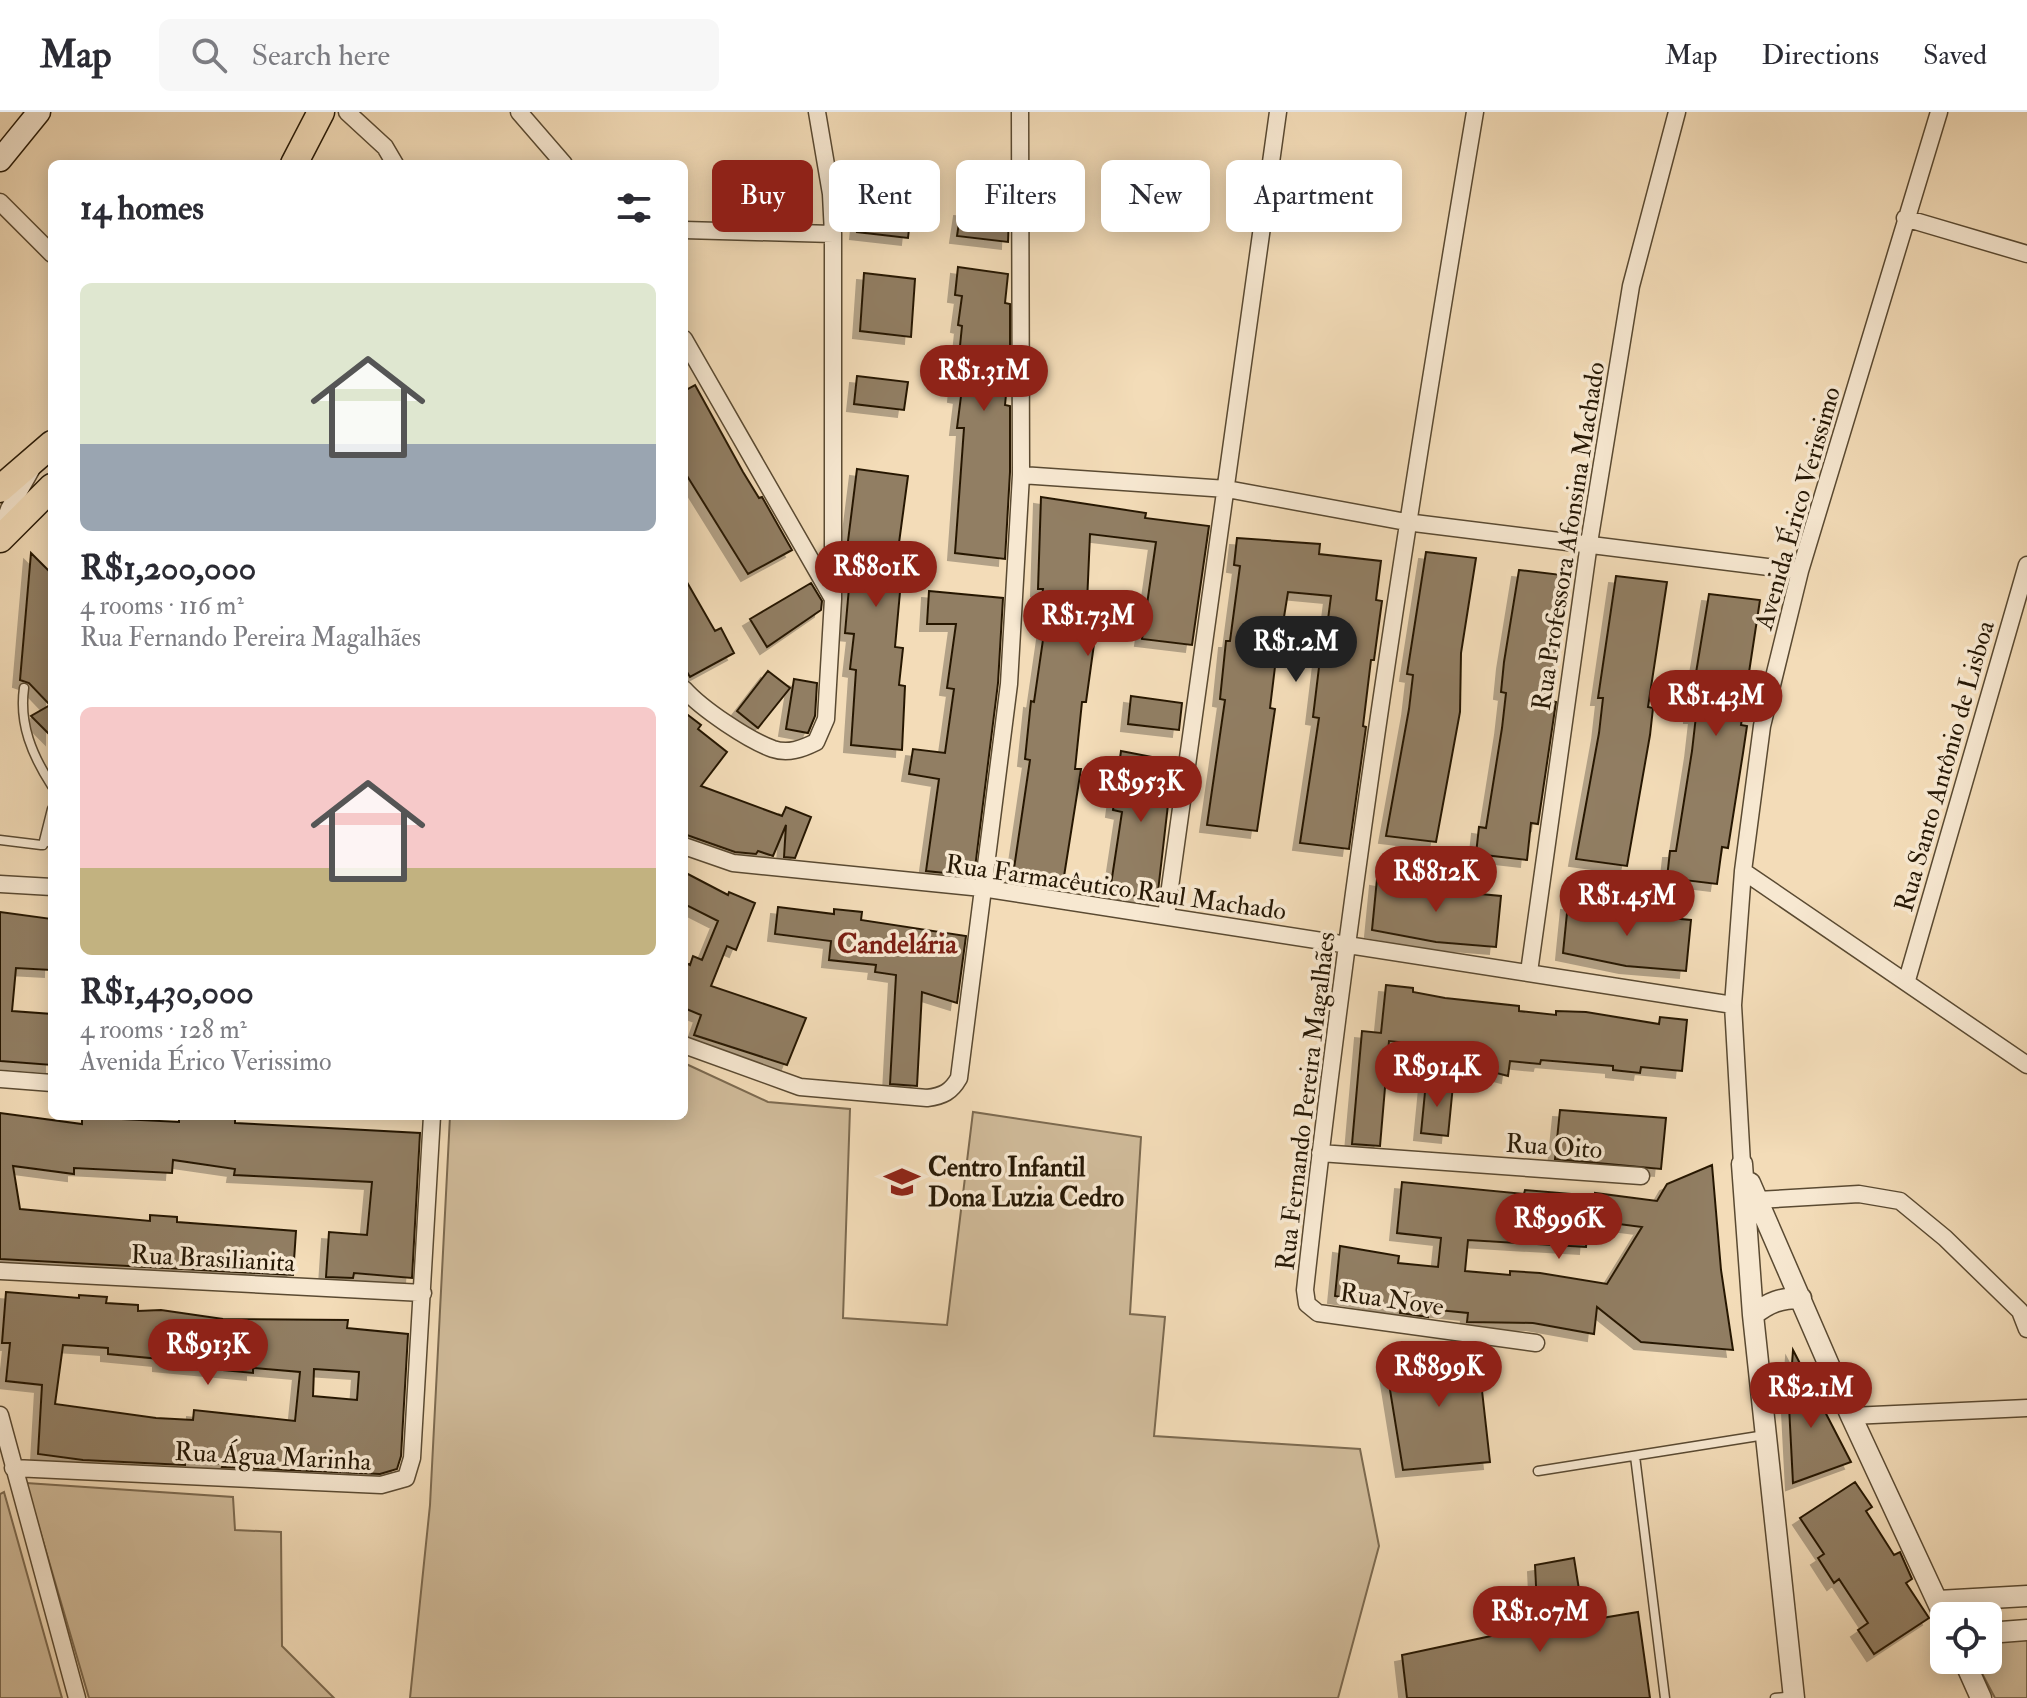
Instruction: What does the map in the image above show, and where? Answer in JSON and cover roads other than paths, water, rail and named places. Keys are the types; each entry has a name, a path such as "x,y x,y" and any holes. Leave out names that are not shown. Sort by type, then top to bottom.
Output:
{"highway":[{"path":"296,160 321,112"},
{"path":"0,489 47,447"},
{"path":"0,537 48,491"}],"main road":[{"path":"0,160 39,112"}],"street":[{"path":"347,112 385,147 393,160"},
{"path":"519,112 561,160"},
{"path":"688,692 736,728 775,750 797,751 816,742 826,719 833,599 833,234 831,194 817,112"},
{"path":"688,1046 800,1087 927,1098 941,1097 952,1090 959,1078 1009,684 1021,475 1020,112"},
{"path":"1166,916 1278,112"},
{"name":"Rua Fernando Pereira Magalhães","path":"1305,1290 1320,1153 1406,522 1475,112"},
{"name":"Rua Professora Afonsina Machado","path":"1529,972 1589,543 1631,286 1677,112"},
{"name":"Avenida Érico Verissimo","path":"1742,1164 1733,1005 1743,871 1762,726 1800,571 1939,112"},
{"path":"0,202 48,250"},
{"path":"1905,218 2027,254"},
{"path":"688,230 833,234"},
{"path":"688,346 833,599"},
{"path":"0,537 9,509 47,447"},
{"path":"1021,475 1227,489 1406,522 1800,571"},
{"name":"Rua Santo Antônio de Lisboa","path":"1907,980 2027,565"},
{"name":"Rua Farmacêutico Raul Machado","path":"688,847 733,863 982,888 1733,1005"},
{"path":"1743,871 1907,980 2027,1065"},
{"path":"0,884 48,887"},
{"path":"0,1079 48,1083"},
{"name":"Rua Água Marinha","path":"13,1468 396,1483 406,1478 412,1458 432,1120"},
{"name":"Rua Oito","path":"1320,1153 1641,1176"},
{"path":"1742,1164 1851,1416 1938,1602"},
{"path":"1742,1164 1787,1697"},
{"path":"1757,1200 1859,1194 1900,1201 1945,1238 2020,1311 2027,1329"},
{"name":"Rua Brasilianita","path":"0,1271 423,1293"},
{"name":"Rua Nove","path":"1305,1290 1307,1304 1318,1313 1536,1343"},
{"path":"1753,1315 1783,1298 1801,1298"},
{"path":"1851,1416 2027,1408"},
{"path":"0,1415 77,1698"},
{"path":"1987,1602 2027,1596"},
{"path":"2002,1632 2027,1630"},
{"path":"1970,1674 1981,1698"}],"lane":[{"path":"24,688 21,711 26,734 48,780"},
{"path":"41,845 48,822"},
{"path":"0,840 48,845"},
{"path":"41,845 48,841"},
{"path":"1538,1471 1766,1435"},
{"path":"1635,1456 1665,1698"}],"place":[{"name":"Centro Infantil Dona Luzia Cedro","path":"902,1182"}],"district":[{"name":"Candelária","path":"897,943"}]}
